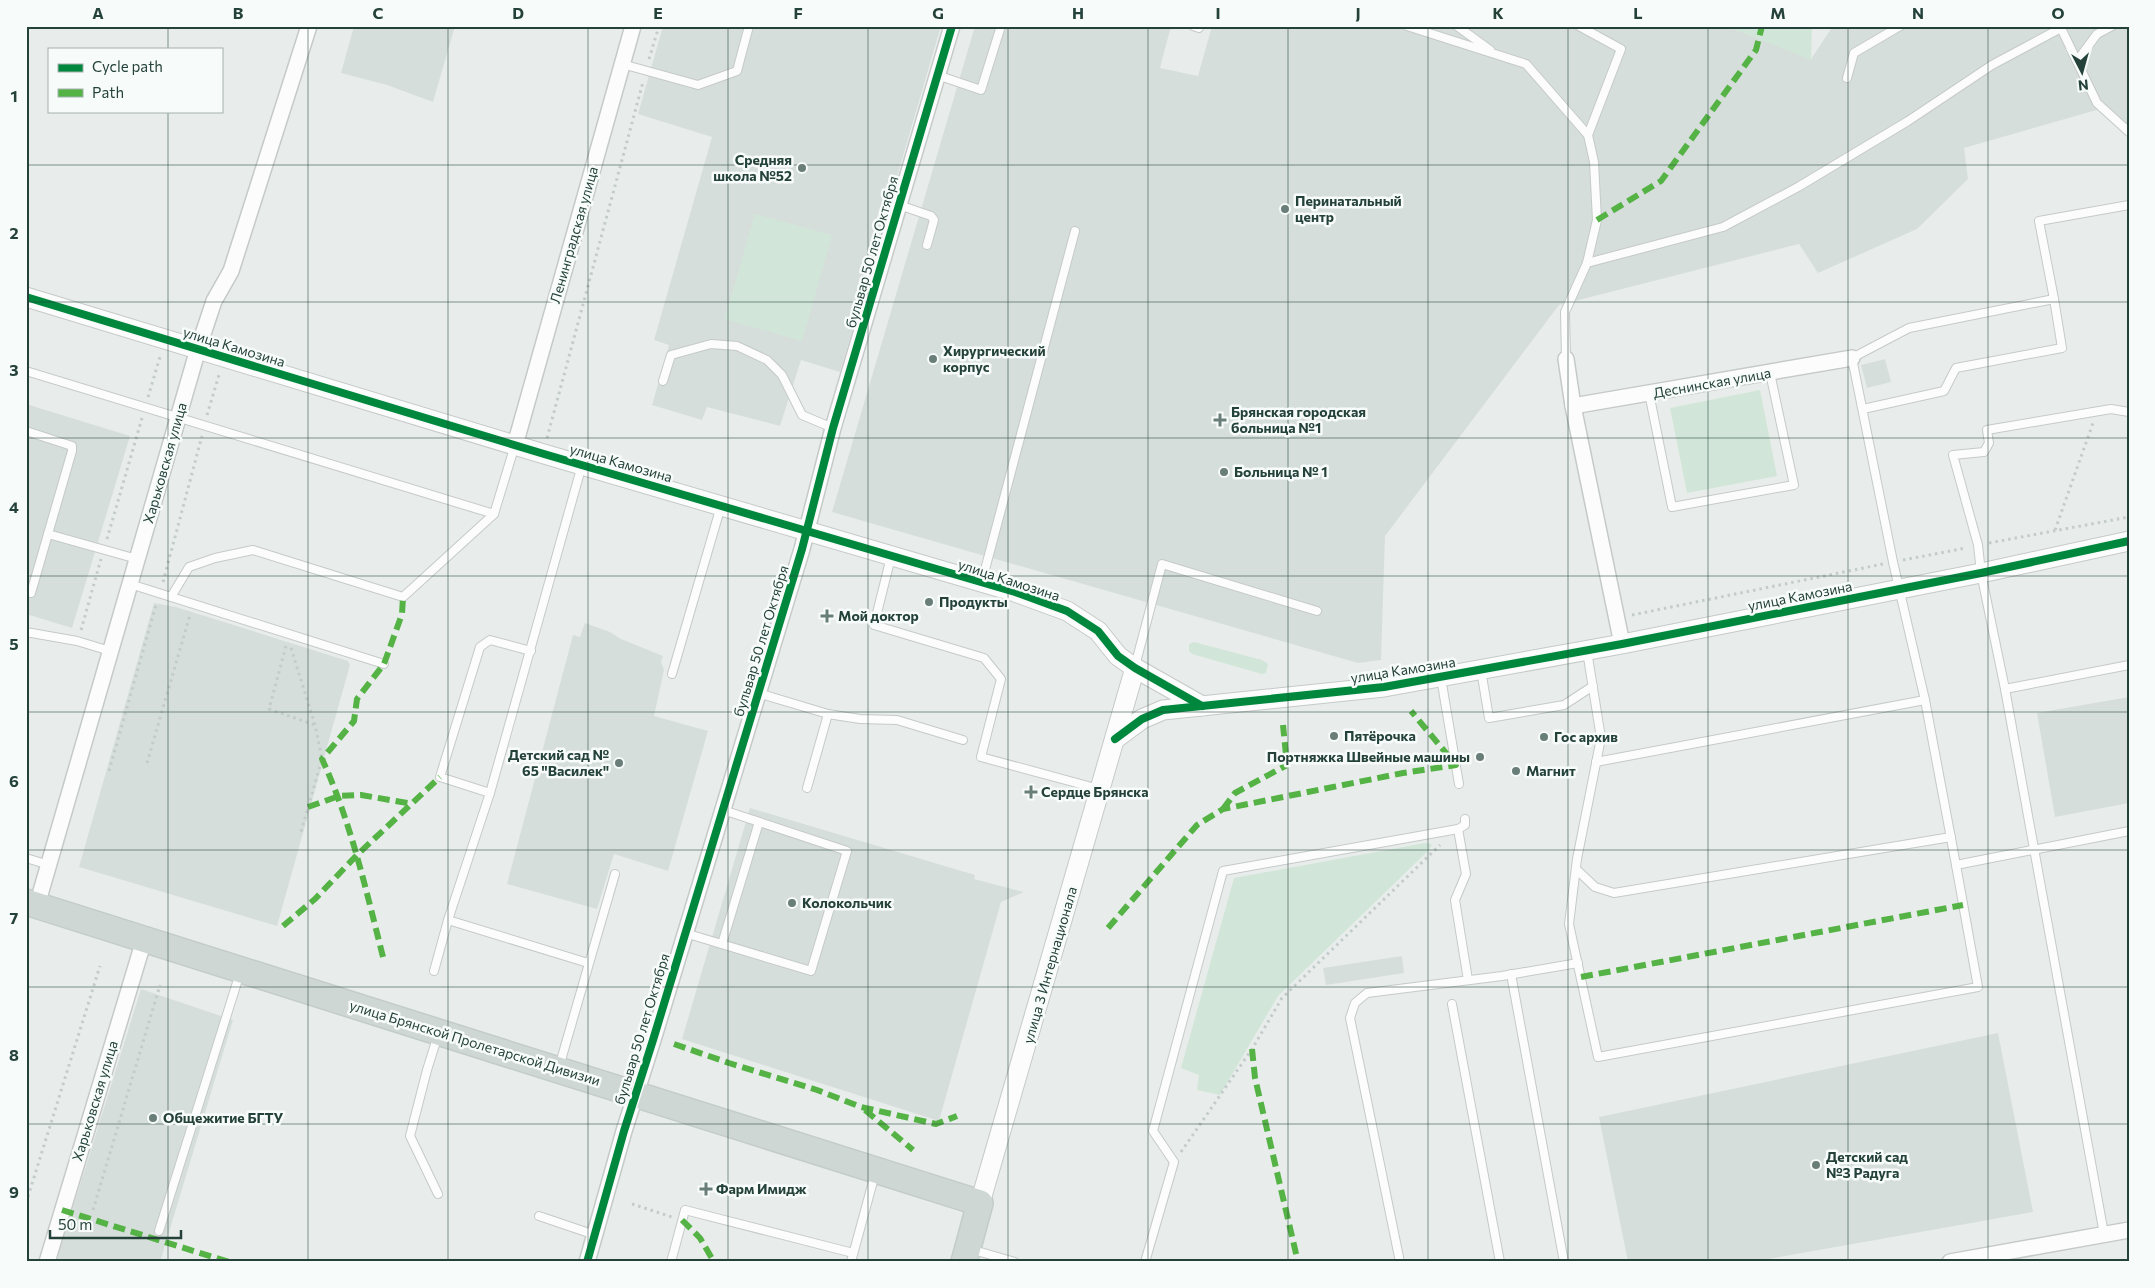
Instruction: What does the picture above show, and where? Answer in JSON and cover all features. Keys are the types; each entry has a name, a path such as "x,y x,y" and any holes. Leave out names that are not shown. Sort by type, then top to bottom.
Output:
{"main road":[{"name":"улица Брянской Пролетарской Дивизии","path":"32,903 980,1203"},
{"name":"улица 3 Интернационала","path":"966,1255 980,1203"}],"street":[{"name":"Харьковская улица","path":"32,903 49,866 198,349 214,301 231,271 309,26"},
{"name":"Ленинградская улица","path":"515,445 633,26"},
{"name":"бульвар 50 лет Октября","path":"587,1262 806,532 833,428 952,26"},
{"name":"улица Камозина","path":"26,297 544,454 1015,592 1067,611 1098,631 1118,656 1135,668 1202,706 1384,688 1587,651 1981,573 2129,541"},
{"name":"Деснинская улица","path":"1573,406 1852,358"},
{"path":"1566,359 1573,406 1622,644"},
{"name":"улица 3 Интернационала","path":"980,1203 1135,668"},
{"path":"1115,739 1142,719 1163,710 1202,706"},
{"name":"Харьковская улица","path":"47,1262 144,940"},
{"path":"1950,1262 2129,1230"}],"lane":[{"path":"622,64 698,86 737,71 750,26"},
{"path":"937,75 981,90 1001,26"},
{"path":"1406,26 1526,64 1588,135 1594,162 1597,220 1587,263 1565,312 1566,359"},
{"path":"1457,26 1496,54"},
{"path":"1580,26 1621,49 1588,135"},
{"path":"1847,78 1854,53 1900,26"},
{"path":"2077,61 2097,34 2112,26"},
{"path":"1587,263 1724,227 1798,187 1908,122 1992,65 2061,27 2097,103 2129,132"},
{"path":"899,205 931,216 934,220 927,244"},
{"path":"1863,409 1944,391 1956,368 2062,348 2039,221 2129,205"},
{"path":"981,583 1075,231"},
{"path":"1587,651 1601,738 1576,869 1570,924 1598,1057 1978,987 1925,700 1901,588 1893,562 1852,358 1909,328 2054,299"},
{"path":"663,381 671,355 711,344 737,346 767,360 782,375 802,415 833,428"},
{"path":"26,371 494,514"},
{"path":"1649,393 1672,507 1794,485 1770,373"},
{"path":"2104,1234 2005,689 1981,573 1978,546 1953,455 1984,452 1989,442 1987,430 2110,409 2129,412"},
{"path":"26,430 72,446 31,593"},
{"path":"171,597 189,567 215,558 253,550 403,597 494,514 515,445"},
{"path":"434,971 448,920 490,793 582,465"},
{"path":"672,674 721,506"},
{"path":"48,534 137,559"},
{"path":"891,557 874,625 984,658 1001,679 981,757 1101,790"},
{"path":"1135,668 1162,564 1317,611"},
{"path":"130,584 384,664"},
{"path":"26,632 77,641 110,651"},
{"path":"490,793 440,777 480,647 490,640 531,651"},
{"path":"2005,689 2129,665"},
{"path":"1481,670 1488,718 1564,705 1593,686"},
{"path":"1441,677 1459,784"},
{"path":"758,693 828,714 860,719 897,720 964,740"},
{"path":"1596,762 1925,700"},
{"path":"807,788 828,714"},
{"path":"685,933 811,971 847,851 723,810"},
{"path":"1145,1262 1174,1162 1153,1131 1223,871 1458,828 1465,825 1464,819"},
{"path":"722,944 759,822"},
{"path":"1458,828 1466,874 1455,900 1468,980"},
{"path":"1956,865 2129,831"},
{"path":"1576,869 1595,887 1614,893 1951,837"},
{"path":"26,858 49,866"},
{"path":"558,1069 615,874"},
{"path":"448,920 588,963"},
{"path":"1400,1262 1350,1018 1355,1002 1367,993 1578,963"},
{"path":"159,1231 241,970"},
{"path":"1511,974 1564,1262"},
{"path":"1452,1004 1500,1262"},
{"path":"438,1194 410,1136 427,1070 440,1031"},
{"path":"851,1262 876,1170"},
{"path":"671,1262 685,1210 853,1253"},
{"path":"539,1216 595,1235"},
{"path":"966,1255 1015,1262"}],"path":[{"path":"544,454 658,26"},
{"path":"77,641 160,357"},
{"path":"109,771 219,375"},
{"path":"2055,531 2098,411"},
{"path":"1616,618 2129,517"},
{"path":"146,763 193,604"},
{"path":"301,832 322,759 315,725 288,639 269,709 315,725"},
{"path":"1174,1162 1252,1049 1282,998 1458,828"},
{"path":"26,1203 100,966"},
{"path":"92,1210 160,985"},
{"path":"632,1204 682,1220"}],"shaded area":[{"path":"354,26 455,26 433,102 387,85 341,73"},
{"name":"Средняя школа №52","path":"663,26 941,26 840,372 801,360 780,426 707,407 702,420 652,405 669,345 654,340 712,137 638,114"},
{"name":"Брянская городская больница №1","path":"975,26 1171,26 1160,68 1198,76 1212,26 1726,26 1811,59 1833,26 2129,26 2129,127 2107,107 1964,148 1968,179 1917,229 1818,273 1799,244 1559,305 1385,536 1381,660 1358,663 832,512"},
{"path":"1885,359 1891,382 1867,388 1861,365"},
{"path":"26,404 130,436 72,628 26,614"},
{"path":"154,603 176,607 348,661 350,665 277,926 79,867"},
{"name":"Детский сад № 65 \"Василек\"","path":"585,623 663,656 661,662 664,670 654,716 708,731 668,871 614,854 597,909 507,884 573,635 580,637"},
{"path":"2129,697 2129,803 2055,817 2037,713"},
{"path":"750,808 975,875 974,879 1024,892 1001,902 939,1121 682,1039"},
{"path":"1402,956 1404,973 1326,985 1323,968"},
{"path":"141,989 233,1020 160,1262 56,1262"},
{"name":"Детский сад №3 Радуга","path":"1998,1033 2033,1212 1752,1262 1628,1262 1599,1117"}],"green space":[{"path":"1726,26 1812,26 1811,60"},
{"path":"755,214 832,235 802,341 725,319"},
{"path":"1760,390 1777,476 1687,493 1670,408"},
{"path":"1194,642 1262,660 1268,664 1266,673 1262,674 1192,654 1189,651 1189,644"},
{"path":"1425,843 1432,844 1429,850 1278,996 1220,1095 1197,1090 1199,1075 1181,1068 1234,878"}],"marked path":[{"path":"1597,220 1661,181 1756,50 1762,26"},
{"path":"383,957 350,832 322,759 354,721 357,699 384,664 402,614 403,597"},
{"path":"1108,928 1197,825 1223,809 1403,773 1456,765 1411,711"},
{"path":"1223,809 1235,793 1287,765 1283,725"},
{"path":"283,926 315,899 357,855 440,777"},
{"path":"308,807 339,796 361,795 413,804"},
{"path":"1581,977 1963,905"},
{"path":"674,1044 817,1090 861,1107 936,1124 957,1116"},
{"path":"1252,1049 1255,1078 1298,1262"},
{"path":"865,1110 913,1150"},
{"path":"62,1210 229,1262"},
{"path":"682,1220 700,1238 714,1262"}],"cycle path":[{"path":"587,1262 624,1131 802,549 833,428 952,26"},
{"path":"26,297 544,454 1015,592 1067,611 1098,631 1118,656 1135,668 1202,706"},
{"path":"1115,739 1142,719 1163,710 1384,687 1622,644 1981,573 2129,541"}],"place":[{"name":"Средняя школа №52","path":"802,168"},
{"name":"Перинатальный центр","path":"1285,209"},
{"name":"Хирургический корпус","path":"933,359"},
{"name":"Брянская городская больница №1","path":"1220,420"},
{"name":"Больница № 1","path":"1224,472"},
{"name":"Продукты","path":"929,602"},
{"name":"Мой доктор","path":"827,616"},
{"name":"Пятёрочка","path":"1334,736"},
{"name":"Гос архив","path":"1544,737"},
{"name":"Портняжка Швейные машины","path":"1480,757"},
{"name":"Детский сад № 65 \"Василек\"","path":"619,763"},
{"name":"Магнит","path":"1516,771"},
{"name":"Сердце Брянска","path":"1031,792"},
{"name":"Колокольчик","path":"792,903"},
{"name":"Общежитие БГТУ","path":"153,1118"},
{"name":"Детский сад №3 Радуга","path":"1816,1165"},
{"name":"Фарм Имидж","path":"706,1189"}]}
